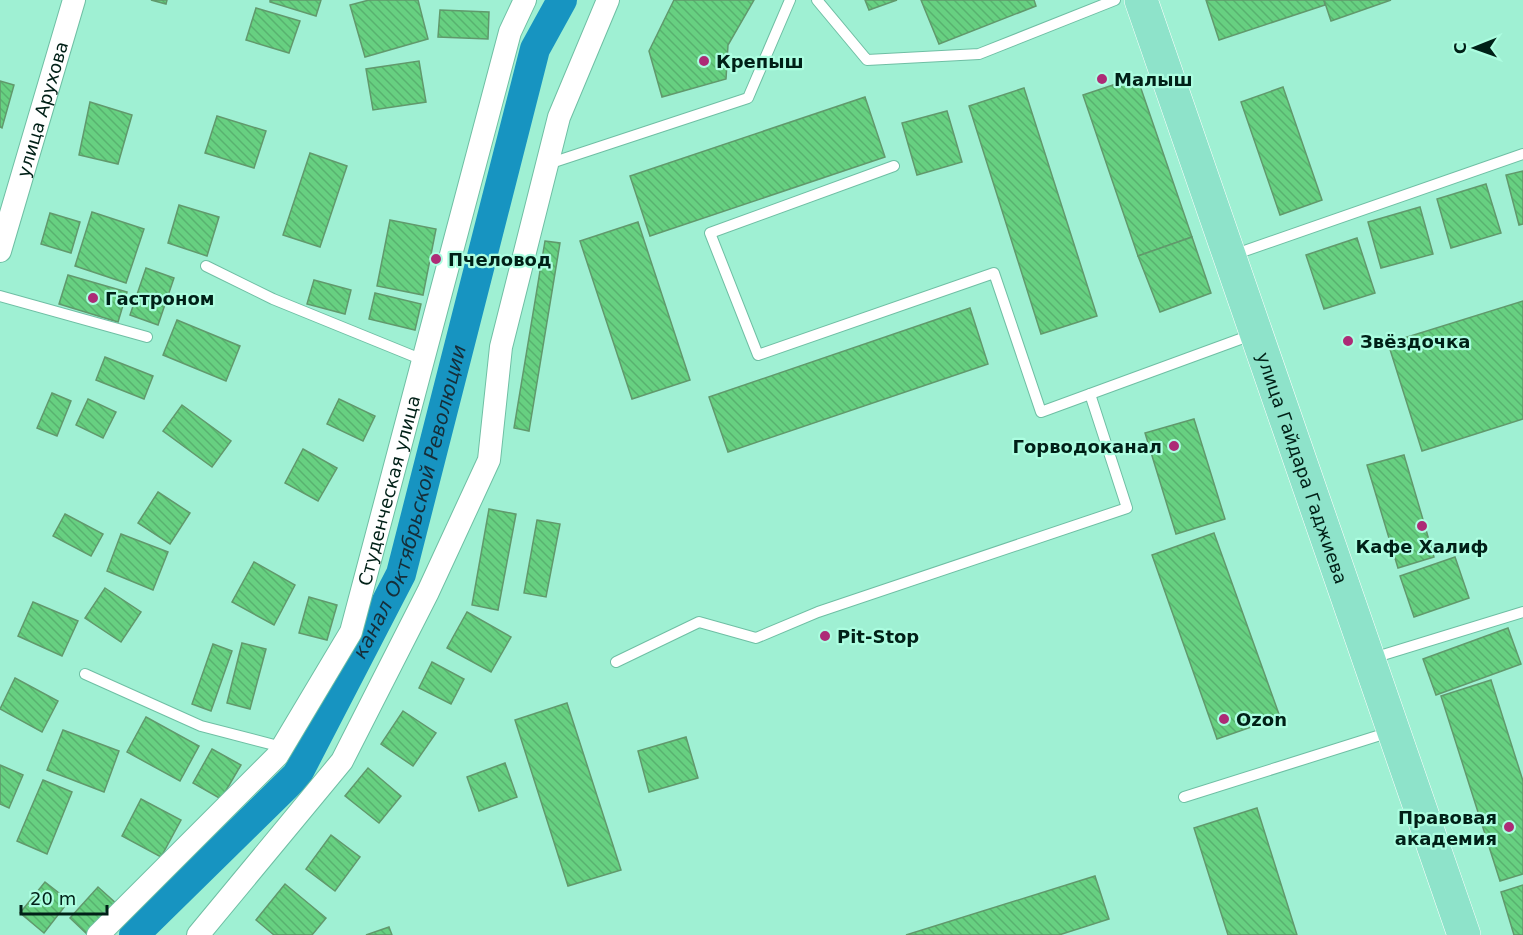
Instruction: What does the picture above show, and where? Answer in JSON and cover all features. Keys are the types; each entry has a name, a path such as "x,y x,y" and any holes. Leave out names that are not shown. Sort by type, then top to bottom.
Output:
{"main road":[{"name":"улица Гайдара Гаджиева","path":"1141,0 1233,255 1471,935"},
{"name":"улица Гайдара Гаджиева","path":"1150,0 1233,255"},
{"name":"улица Гайдара Гаджиева","path":"1399,729 1464,935"}],"street":[{"name":"улица Арухова","path":"0,251 74,0"},
{"name":"Студенческая улица","path":"98,935 276,756 351,632 510,32 525,0"},
{"path":"198,935 342,761 428,592 489,460 501,347 559,117 608,0"}],"lane":[{"path":"547,164 748,98 790,0"},
{"path":"817,0 867,60 979,54 1115,0"},
{"path":"1233,255 1523,154"},
{"path":"894,166 710,232 758,355 994,273 1041,412 1260,332"},
{"path":"206,266 273,298 423,360"},
{"path":"0,296 147,336"},
{"path":"616,662 699,622 756,638 818,612 1127,508 1090,394"},
{"path":"1374,658 1523,612"},
{"path":"85,674 201,726 282,747"},
{"path":"1184,797 1399,729"}],"building":[{"path":"151,0 167,0 166,4"},
{"path":"270,0 321,0 316,16 270,2"},
{"path":"369,0 418,0 428,39 365,57 350,5"},
{"path":"674,0 754,0 728,45 726,79 662,97 649,51"},
{"path":"865,0 897,0 869,10"},
{"path":"921,0 1034,0 1036,6 939,44"},
{"path":"1206,0 1324,0 1325,5 1219,40"},
{"path":"1324,0 1391,0 1331,21"},
{"path":"256,8 300,21 289,53 246,40"},
{"path":"440,10 489,12 488,39 438,37"},
{"path":"419,61 426,102 373,110 366,69"},
{"path":"1137,77 1192,237 1138,256 1083,95"},
{"path":"0,81 14,85 2,128 0,127"},
{"path":"1283,87 1322,200 1280,215 1241,102"},
{"path":"1024,88 1097,316 1041,334 969,106"},
{"path":"865,97 885,157 650,236 630,176"},
{"path":"90,102 132,115 118,164 79,155"},
{"path":"947,111 962,162 917,175 902,123"},
{"path":"217,116 266,131 254,168 205,153"},
{"path":"310,153 347,166 320,247 283,235"},
{"path":"1523,171 1523,224 1519,225 1506,175"},
{"path":"1486,184 1501,233 1451,248 1437,199"},
{"path":"179,205 219,217 207,256 168,243"},
{"path":"1420,207 1433,254 1381,268 1368,222"},
{"path":"92,212 144,229 126,283 75,266"},
{"path":"50,213 80,222 71,253 41,244"},
{"path":"390,220 436,229 423,295 377,286"},
{"path":"638,222 690,380 632,399 580,241"},
{"path":"1192,237 1211,293 1160,312 1138,256"},
{"path":"1357,238 1375,293 1324,309 1306,255"},
{"path":"545,241 560,243 529,431 514,428"},
{"path":"146,268 174,278 158,325 130,315"},
{"name":"Гастроном","path":"68,275 127,292 118,322 59,304"},
{"path":"314,280 351,290 345,314 307,304"},
{"path":"375,293 421,304 415,330 369,319"},
{"path":"1523,301 1523,419 1422,451 1388,343"},
{"path":"970,308 988,364 728,452 709,397"},
{"path":"177,320 240,346 226,381 163,355"},
{"path":"105,357 153,376 144,399 96,380"},
{"path":"52,393 71,401 57,436 37,428"},
{"path":"88,399 116,412 103,438 76,425"},
{"path":"339,399 375,416 363,441 327,424"},
{"path":"182,405 231,441 212,467 163,431"},
{"path":"1194,419 1225,519 1176,534 1145,433"},
{"path":"303,449 337,468 318,501 285,483"},
{"path":"1404,455 1434,557 1398,568 1367,465"},
{"path":"158,492 190,513 170,544 138,523"},
{"path":"489,509 516,514 498,610 472,605"},
{"path":"65,514 103,534 91,556 53,536"},
{"path":"537,520 560,524 546,597 524,593"},
{"path":"1214,533 1280,717 1217,739 1152,555"},
{"path":"121,534 168,552 153,590 107,571"},
{"path":"1455,557 1469,598 1414,617 1400,576"},
{"path":"254,562 295,585 274,625 232,602"},
{"path":"105,588 141,612 121,642 85,618"},
{"path":"309,597 337,605 327,640 299,633"},
{"path":"33,602 78,621 62,656 18,636"},
{"path":"467,612 511,637 491,672 447,648"},
{"path":"1508,628 1521,664 1436,695 1423,659"},
{"path":"242,643 266,649 250,709 227,703"},
{"path":"213,644 232,651 211,711 192,704"},
{"path":"432,662 464,679 451,704 419,688"},
{"path":"15,678 58,701 42,732 0,709"},
{"path":"1491,680 1523,781 1523,874 1500,881 1441,696"},
{"path":"567,703 621,870 568,886 515,720"},
{"path":"403,711 436,733 413,766 381,744"},
{"path":"146,717 199,746 180,781 127,752"},
{"path":"63,730 119,751 104,792 47,770"},
{"path":"686,737 698,778 649,792 638,751"},
{"path":"212,749 241,765 221,799 193,783"},
{"path":"505,763 517,797 479,811 467,777"},
{"path":"0,765 23,775 9,808 0,804"},
{"path":"368,768 401,796 379,823 345,796"},
{"path":"43,780 72,792 47,854 17,841"},
{"path":"141,799 181,820 161,857 122,836"},
{"path":"1257,808 1297,935 1228,935 1194,828"},
{"path":"331,835 360,857 335,891 306,869"},
{"path":"1095,876 1109,919 1059,935 906,935"},
{"path":"45,882 69,901 44,933 20,913"},
{"path":"285,884 326,918 312,935 274,935 256,920"},
{"path":"1523,885 1523,935 1514,935 1501,892"},
{"path":"98,887 118,905 88,935 70,918"},
{"path":"389,927 392,935 366,935"}],"waterway":[{"name":"канал Октябрьской Революции","path":"134,935 297,775 401,574 535,49 562,0"}],"place":[{"name":"Крепыш","path":"704,61"},
{"name":"Малыш","path":"1102,79"},
{"name":"Пчеловод","path":"436,259"},
{"name":"Гастроном","path":"93,298"},
{"name":"Звёздочка","path":"1348,341"},
{"name":"Горводоканал","path":"1174,446"},
{"name":"Кафе Халиф","path":"1422,526"},
{"name":"Pit-Stop","path":"825,636"},
{"name":"Ozon","path":"1224,719"},
{"name":"Правовая академия","path":"1509,827"}]}
